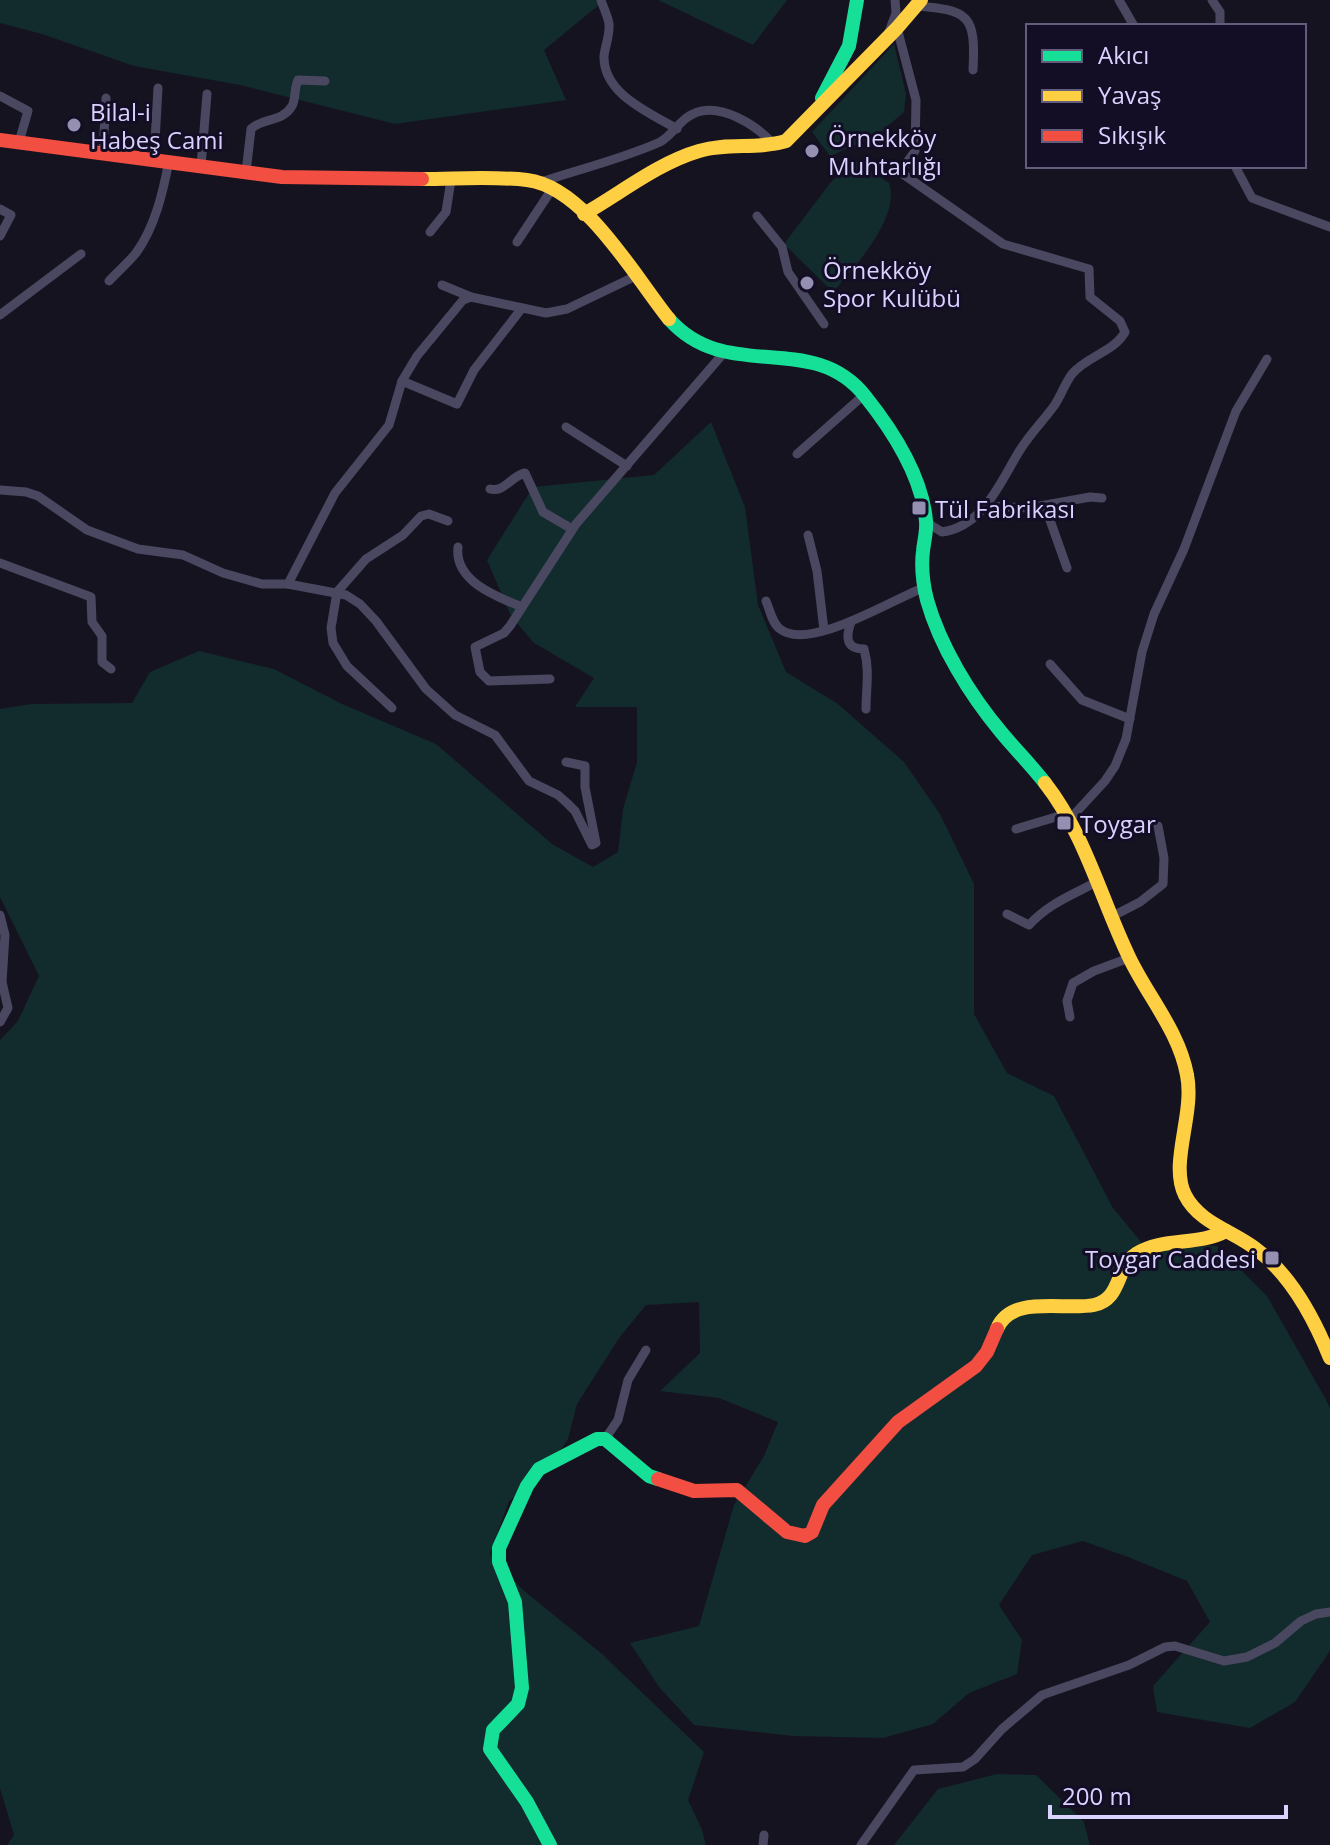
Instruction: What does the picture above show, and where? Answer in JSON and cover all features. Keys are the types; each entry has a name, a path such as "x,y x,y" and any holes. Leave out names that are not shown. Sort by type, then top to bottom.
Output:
{"main road":[{"path":"819,106 849,46 857,0"},
{"path":"584,214 678,160 709,148 775,146 786,141 919,3"},
{"path":"0,140 316,179 528,180 546,186 584,214 638,275 678,329 697,344 722,355 818,362 841,372 865,394 883,417 921,497 926,522 923,588 942,637 987,715 1048,786 1068,817 1084,846 1129,958 1147,993 1174,1032 1187,1070 1190,1110 1180,1170 1182,1187 1195,1208 1260,1252 1280,1272 1315,1327 1330,1358"},
{"path":"550,1845 527,1802 490,1749 493,1730 514,1710 522,1688 515,1602 499,1562 499,1548 527,1486 539,1469 577,1448 597,1439 605,1439 649,1476 694,1491 737,1490 787,1532 805,1536 812,1532 823,1505 898,1422 981,1361 999,1322 1007,1313 1020,1308 1100,1303 1113,1293 1121,1267 1135,1255 1167,1243 1215,1237 1226,1231"}],"street":[{"path":"601,0 609,23 604,58 606,71 627,98 677,129"},
{"path":"895,0 892,33 916,100 915,151 900,172 1003,244 1089,269 1090,297 1120,321 1125,332 1119,342 1072,374 1054,406 1018,452 994,497 976,516 951,531 934,529 926,522"},
{"path":"1119,0 1133,24"},
{"path":"1212,0 1220,12 1220,24"},
{"path":"919,3 946,8 965,17 972,34 973,70"},
{"path":"246,172 251,129 259,123 274,121 289,110 294,103 295,83 298,80 325,81"},
{"path":"109,281 136,252 153,219 164,186 158,88"},
{"path":"201,166 207,94"},
{"path":"0,96 28,111 19,142"},
{"path":"103,152 106,98"},
{"path":"517,242 546,186 661,141 691,114 722,113 747,120 775,146"},
{"path":"1236,168 1252,198 1330,227"},
{"path":"430,232 446,212 451,180"},
{"path":"0,209 11,215 0,236"},
{"path":"757,216 782,247 788,272 824,324"},
{"path":"3,310 81,254"},
{"path":"442,285 471,297 546,313 567,309 638,275"},
{"path":"288,584 335,493 389,425 402,381 417,356 463,300 471,297"},
{"path":"402,381 457,404 474,370 522,308"},
{"path":"550,679 489,681 480,672 475,647 504,633 572,529 722,355"},
{"path":"1016,829 1068,817 1105,781 1115,766 1130,719 1142,652 1154,614 1184,549 1236,411 1267,359"},
{"path":"797,454 865,394"},
{"path":"566,427 627,466"},
{"path":"490,489 501,489 525,473 543,512 572,529"},
{"path":"0,490 38,496 87,530 138,549 183,555 223,573 262,584 288,584 337,592 360,604 426,689 455,715 495,735 529,781 558,795 575,811 592,845 596,843 585,787 585,766 566,762"},
{"path":"985,506 1045,506 1090,497 1102,498"},
{"path":"1045,506 1067,568"},
{"path":"392,708 347,666 333,643 331,628 337,592 366,559 403,535 421,516 429,514 448,521"},
{"path":"808,535 817,571 824,630"},
{"path":"458,547 460,563 467,576 494,596 522,607"},
{"path":"0,563 91,597 92,622 102,636 102,662 111,669"},
{"path":"766,601 774,622 781,630 806,635 851,622 923,588"},
{"path":"851,622 847,639 852,647 864,649 866,656 869,676 866,709"},
{"path":"1050,664 1082,700 1130,719"},
{"path":"1111,917 1140,902 1163,884 1165,872 1158,826"},
{"path":"1007,914 1029,925 1058,900 1098,881"},
{"path":"0,915 5,935 2,982 8,1008 0,1022"},
{"path":"1070,1017 1067,1001 1073,983 1129,958"},
{"path":"605,1439 618,1420 628,1380 646,1350"},
{"path":"861,1845 914,1770 963,1767 1042,1695 1129,1665 1165,1647 1175,1646 1224,1661 1247,1657 1275,1643 1301,1621 1330,1612"}],"green space":[{"path":"0,0 605,0 544,50 566,100 395,124 240,85 134,66 0,23"},
{"path":"658,0 787,0 753,45"},
{"path":"894,44 906,94 904,112 876,136 830,156 812,132"},
{"path":"855,160 889,183 891,196 882,226 873,241 833,292 784,244 831,182"},
{"path":"711,422 745,507 758,605 786,672 838,704 904,762 940,814 974,884 974,1014 1007,1073 1054,1096 1113,1208 1142,1243 1217,1246 1267,1296 1325,1398 1330,1408 1330,1651 1295,1702 1250,1728 1157,1712 1153,1686 1210,1622 1187,1581 1083,1541 1032,1555 999,1605 1022,1640 1017,1674 969,1693 933,1724 883,1738 793,1736 694,1725 659,1687 630,1643 699,1626 734,1505 764,1456 778,1422 719,1398 660,1391 700,1353 699,1302 646,1305 619,1338 577,1404 568,1439 547,1471 509,1501 490,1554 523,1590 602,1654 704,1752 688,1800 706,1845 7,1845 14,1835 0,1788 0,1040 18,1021 39,976 0,897 0,709 31,704 132,703 150,672 199,651 274,669 342,704 436,744 552,844 593,867 618,852 623,809 637,762 637,707 575,707 594,678 534,643 511,616 487,560 533,487 654,475"},
{"path":"997,1774 1036,1775 1084,1822 1090,1845 894,1845 938,1789"}],"traffic: fast":[{"path":"822,98 849,46 857,0"},
{"path":"669,319 692,339 717,349 820,365 844,376 865,396 896,439 919,487 926,525 923,582 940,635 978,702 1045,783"},
{"path":"550,1845 527,1802 490,1749 493,1730 518,1704 522,1688 515,1602 499,1562 499,1548 527,1486 539,1469 597,1439 605,1439 649,1476 658,1479"}],"traffic: slow":[{"path":"584,214 684,156 710,148 786,141 921,0"},
{"path":"422,179 514,179 548,186 569,199 607,236 669,319"},
{"path":"1045,783 1071,824 1129,957 1170,1029 1183,1059 1189,1090 1180,1168 1185,1195 1199,1213 1256,1249 1280,1271 1309,1313 1330,1358"},
{"path":"997,1329 1004,1318 1014,1311 1103,1302 1136,1254 1158,1245 1204,1239 1226,1231"}],"traffic: jam":[{"path":"0,140 282,177 422,179"},
{"path":"658,1479 694,1491 737,1490 787,1532 805,1536 812,1532 823,1505 898,1422 976,1366 987,1352 997,1329"}],"place":[{"name":"Bilal-i Habeş Cami","path":"74,125"},
{"name":"Örnekköy Muhtarlığı","path":"812,151"},
{"name":"Örnekköy Spor Kulübü","path":"807,283"},
{"name":"Tül Fabrikası","path":"919,508"},
{"name":"Toygar","path":"1064,823"},
{"name":"Toygar Caddesi","path":"1272,1258"}]}
